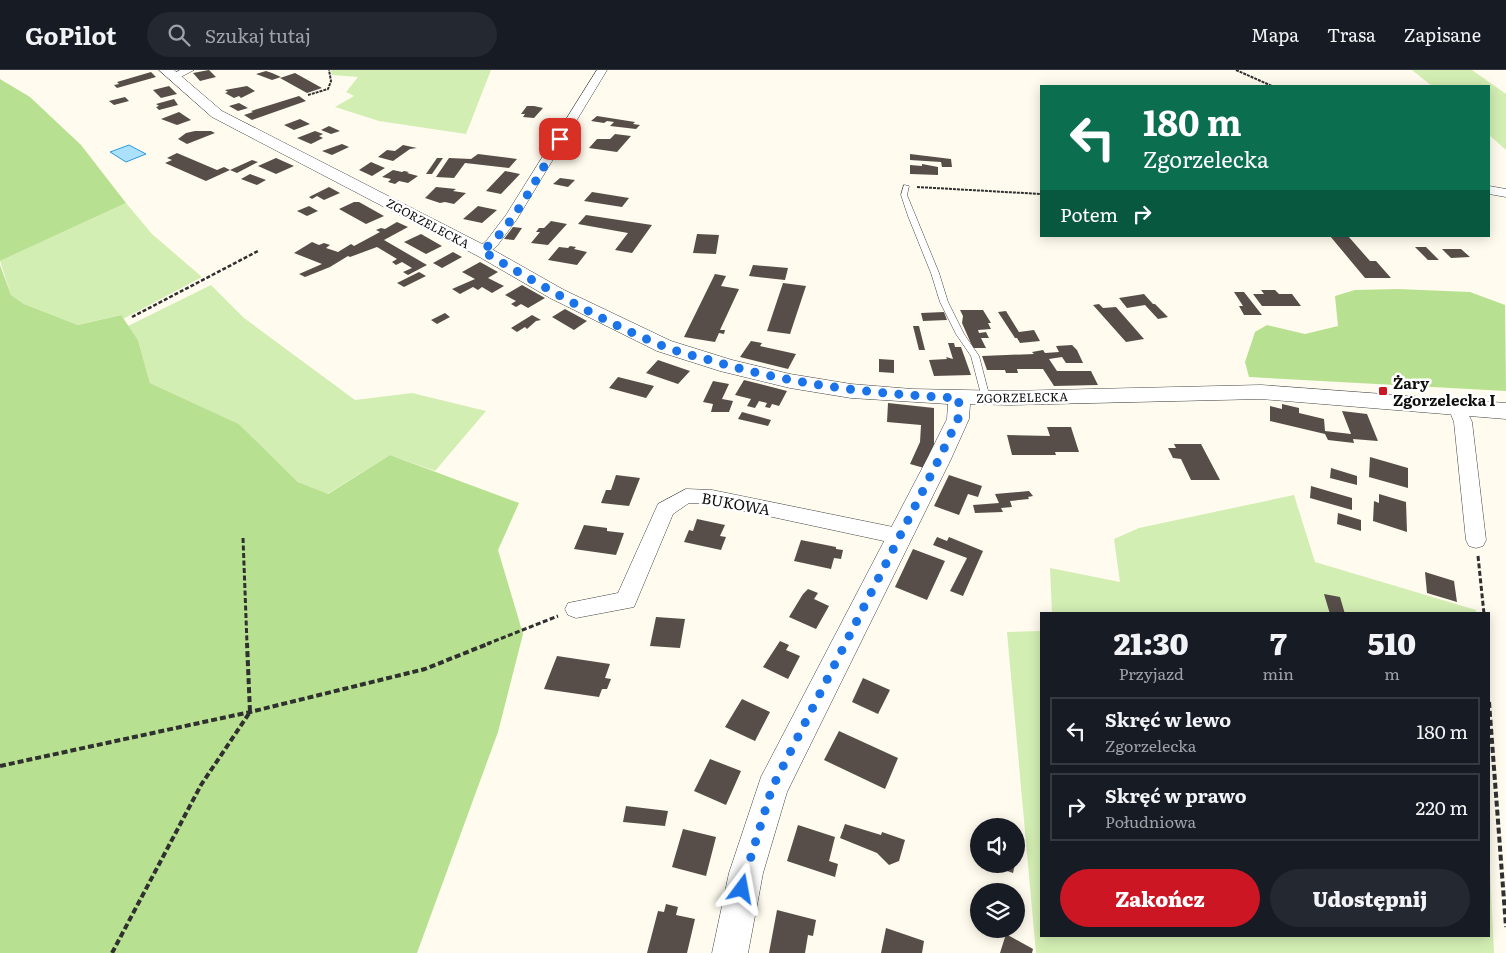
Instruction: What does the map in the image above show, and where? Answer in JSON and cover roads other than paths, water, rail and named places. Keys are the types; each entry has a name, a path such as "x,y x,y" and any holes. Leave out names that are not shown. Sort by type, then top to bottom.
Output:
{"street":[{"path":"482,251 492,243 512,216 602,70"},
{"name":"ZGORZELECKA","path":"176,72 217,114 482,251 557,294 622,328 664,346 700,358 790,381 834,388 973,398 1262,392 1506,411"},
{"path":"1490,190 1506,193"},
{"path":"730,953 746,873 772,788 958,419 973,398"},
{"path":"1457,407 1463,422 1476,540"},
{"name":"BUKOWA","path":"576,609 626,601 664,509 686,496 712,496 898,536"}],"lane":[{"path":"906,186 904,194 911,216 935,272 944,302 960,334 975,356 973,398"}],"water":[{"path":"129,145 146,154 126,162 110,152"}],"place":[{"name":"Żary Zgorzelecka I","path":"1383,391"}]}
